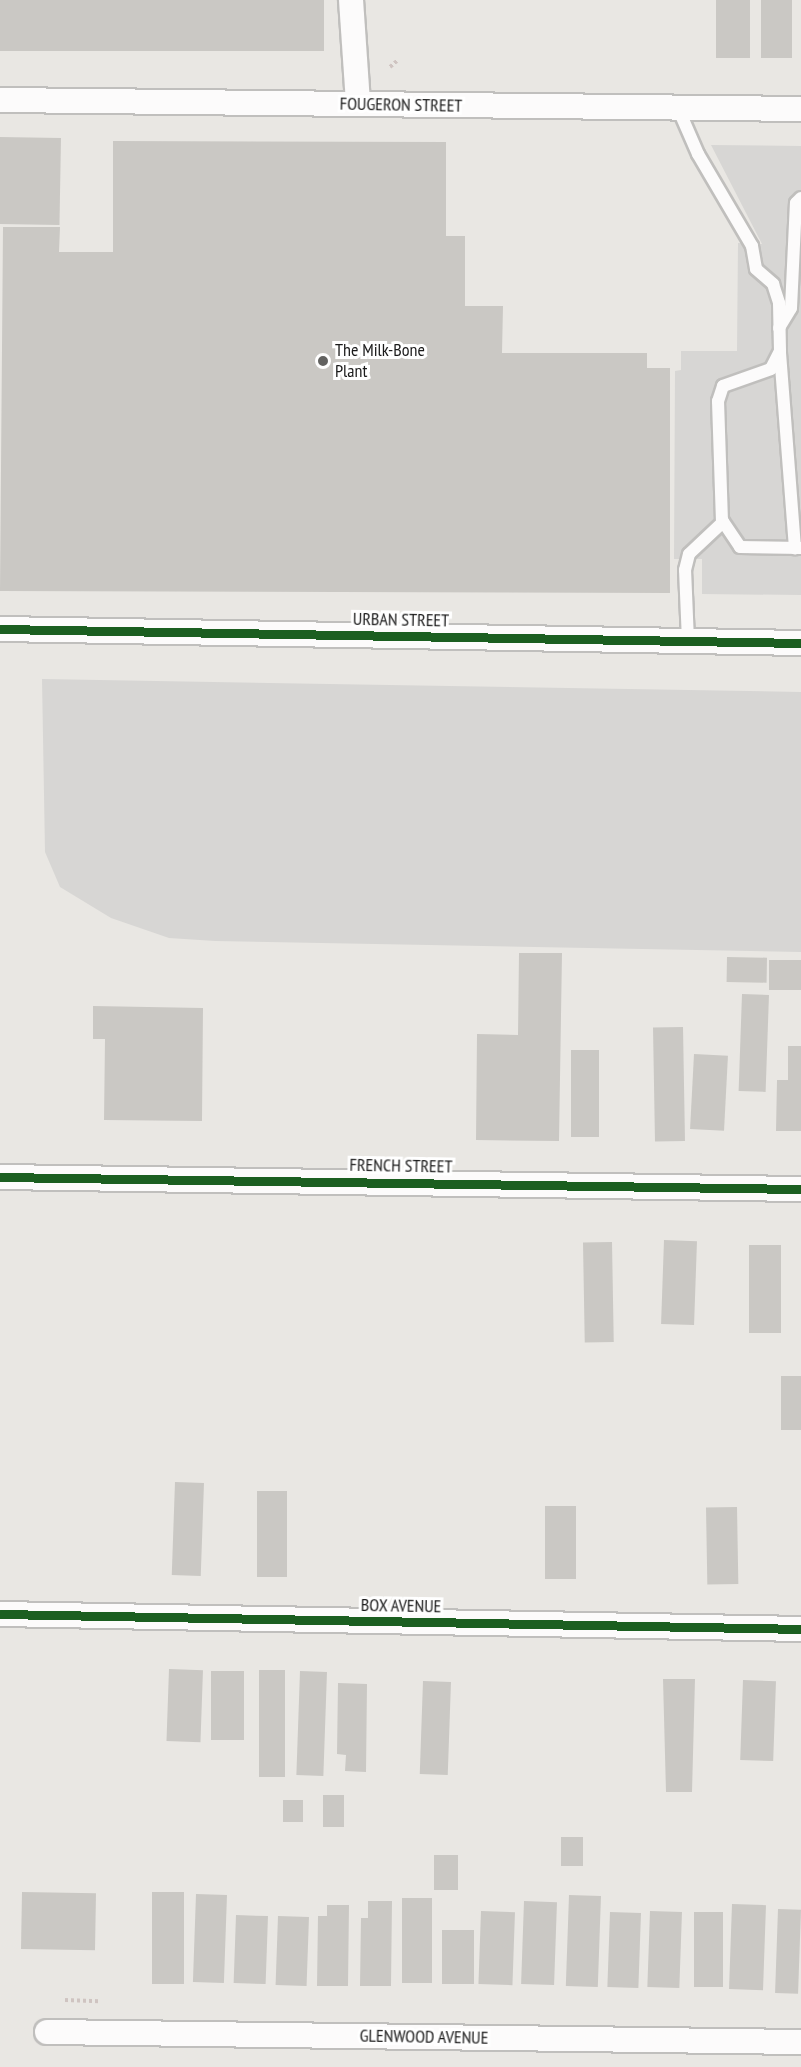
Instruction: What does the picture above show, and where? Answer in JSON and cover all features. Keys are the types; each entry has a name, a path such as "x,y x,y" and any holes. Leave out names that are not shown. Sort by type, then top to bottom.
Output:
{"street":[{"path":"351,0 358,104"},
{"name":"FOUGERON STREET","path":"0,100 801,109"},
{"name":"URBAN STREET","path":"0,629 801,643"},
{"name":"FRENCH STREET","path":"0,1177 801,1189"},
{"name":"BOX AVENUE","path":"0,1614 801,1629"},
{"name":"GLENWOOD AVENUE","path":"47,2032 801,2042"}],"lane":[{"path":"678,108 698,154 752,246 756,269 773,284 779,328 798,548 740,548 723,522 718,401 723,386 761,375 771,369 780,351"},
{"path":"779,328 791,308 796,203 801,198"},
{"path":"688,641 685,570 689,554 723,522"}],"path":[{"path":"390,67 396,61"},
{"path":"65,2000 99,2001"}],"shaded area":[{"path":"711,145 801,146 801,595 702,594 702,559 674,559 675,371 681,370 681,351 737,351 738,243 762,244"},
{"path":"42,679 801,692 801,952 215,941 169,938 111,918 60,887 45,852"}],"building":[{"path":"0,0 324,0 324,51 0,51"},
{"path":"716,0 750,0 750,58 716,58"},
{"path":"761,0 792,0 792,58 761,58"},
{"path":"0,137 61,138 59,225 0,224"},
{"name":"The Milk-Bone Plant","path":"113,141 446,142 446,236 465,236 465,306 503,306 502,353 647,353 647,368 670,368 670,593 0,591 3,227 60,227 59,252 113,252"},
{"path":"519,953 562,953 559,1141 476,1140 477,1034 518,1035"},
{"path":"727,957 767,958 767,983 727,982"},
{"path":"769,960 801,960 801,990 769,990"},
{"path":"742,994 769,995 766,1092 739,1091"},
{"path":"93,1006 203,1008 202,1121 104,1120 105,1039 93,1039"},
{"path":"683,1027 685,1141 655,1142 653,1028"},
{"path":"788,1046 801,1046 801,1131 776,1131 777,1080 788,1080"},
{"path":"571,1050 599,1050 599,1137 571,1137"},
{"path":"694,1054 728,1056 724,1131 690,1129"},
{"path":"664,1240 697,1241 694,1325 661,1324"},
{"path":"612,1242 614,1342 585,1342 583,1243"},
{"path":"749,1245 781,1245 781,1333 749,1333"},
{"path":"781,1376 801,1376 801,1430 781,1430"},
{"path":"175,1482 204,1483 201,1576 172,1575"},
{"path":"257,1491 287,1491 287,1577 257,1577"},
{"path":"545,1506 576,1506 576,1579 545,1579"},
{"path":"737,1507 738,1584 707,1585 706,1508"},
{"path":"169,1669 203,1670 200,1742 166,1741"},
{"path":"259,1670 285,1670 285,1777 259,1777"},
{"path":"211,1671 244,1671 244,1740 211,1740"},
{"path":"300,1671 327,1672 323,1776 296,1775"},
{"path":"663,1679 695,1679 692,1792 666,1792"},
{"path":"743,1680 776,1681 773,1761 740,1760"},
{"path":"423,1681 451,1682 448,1775 420,1774"},
{"path":"338,1683 367,1684 366,1772 345,1771 346,1755 337,1754"},
{"path":"323,1795 344,1795 344,1827 323,1827"},
{"path":"283,1800 303,1800 303,1822 283,1822"},
{"path":"561,1837 583,1837 583,1866 561,1866"},
{"path":"434,1855 458,1855 458,1890 434,1890"},
{"path":"22,1892 96,1893 95,1950 21,1949"},
{"path":"152,1892 184,1892 184,1984 152,1984"},
{"path":"196,1894 227,1895 224,1983 193,1982"},
{"path":"569,1895 601,1896 598,1987 566,1986"},
{"path":"402,1898 432,1898 432,1983 402,1983"},
{"path":"368,1901 392,1901 391,1986 360,1986 361,1918 368,1918"},
{"path":"524,1901 557,1902 554,1985 521,1984"},
{"path":"732,1904 766,1905 763,1990 729,1989"},
{"path":"327,1905 349,1905 348,1986 317,1986 318,1916 327,1916"},
{"path":"778,1909 801,1910 798,1994 775,1993"},
{"path":"481,1911 515,1912 512,1985 478,1984"},
{"path":"650,1911 682,1912 679,1988 647,1987"},
{"path":"610,1912 641,1913 638,1988 607,1987"},
{"path":"694,1912 723,1912 723,1987 694,1987"},
{"path":"236,1915 268,1916 266,1984 234,1983"},
{"path":"278,1916 309,1917 307,1986 276,1985"},
{"path":"442,1930 474,1930 474,1984 442,1984"}],"cycle path":[{"path":"0,629 801,643"},
{"path":"0,1177 801,1189"},
{"path":"0,1614 801,1629"}],"place":[{"name":"The Milk-Bone Plant","path":"323,361"}]}
